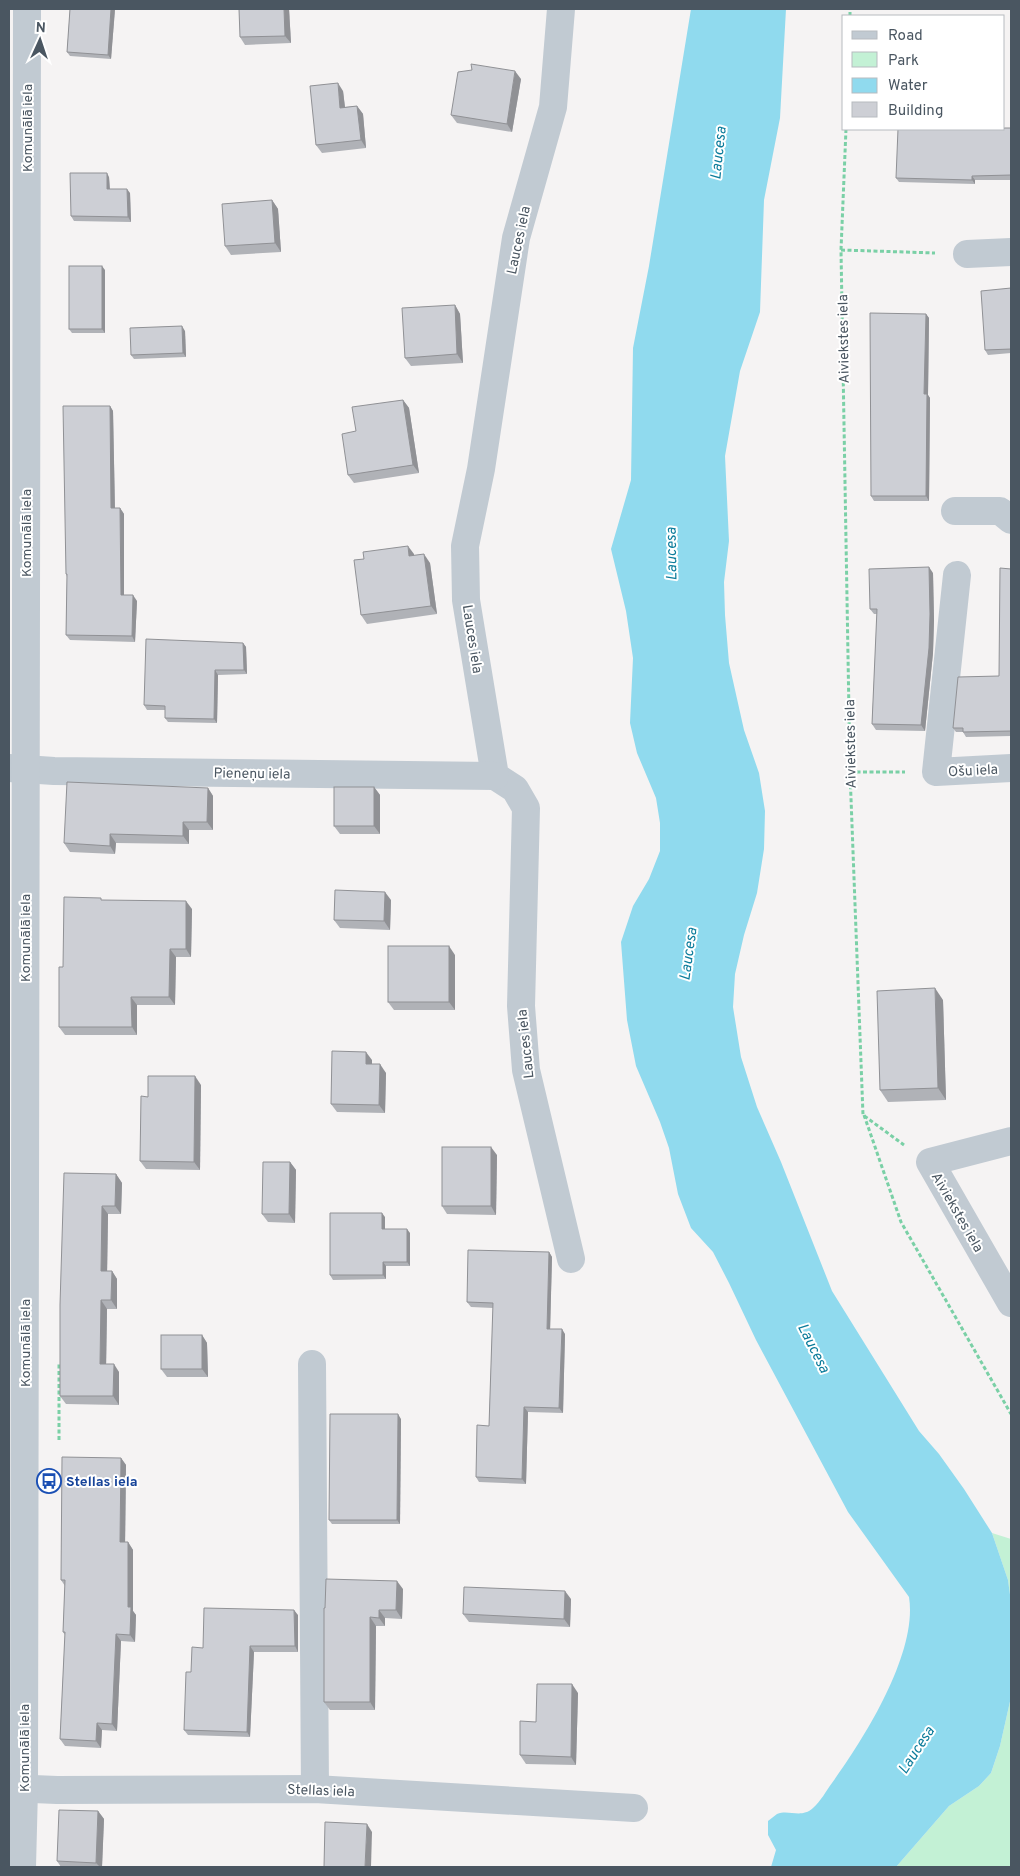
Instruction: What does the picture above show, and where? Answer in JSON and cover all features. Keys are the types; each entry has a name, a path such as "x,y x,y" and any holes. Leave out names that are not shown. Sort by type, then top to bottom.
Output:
{"street":[{"name":"Komunālā iela","path":"22,1867 16,1788 17,768 27,9"},
{"name":"Lauces iela","path":"561,9 553,107 516,238 481,469 465,546 466,600 495,776 515,789 526,808 521,1006 526,1070 571,1259"},
{"path":"967,254 1011,252"},
{"path":"955,511 1000,511 1011,520"},
{"path":"936,772 957,575"},
{"name":"Pieneņu iela","path":"17,768 54,771 495,776"},
{"name":"Ošu iela","path":"936,772 1011,768"},
{"path":"930,1162 1011,1141"},
{"name":"Aiviekstes iela","path":"930,1162 1011,1303"},
{"path":"312,1364 314,1789"},
{"name":"Stellas iela","path":"16,1788 58,1790 314,1789 634,1808"}],"path":[{"name":"Aiviekstes iela","path":"846,130 841,250 850,772 863,1115 930,1162"},
{"path":"841,250 967,254"},
{"path":"850,772 936,772"},
{"path":"863,1115 901,1222 1011,1414"}],"green space":[{"path":"992,1533 1011,1539 1011,1602 1008,1580"},
{"path":"1011,1697 1011,1867 896,1867 949,1806 979,1786 991,1773 1000,1746"}],"water":[{"name":"Laucesa","path":"691,9 786,9 780,118 764,200 760,312 740,371 725,456 729,541 724,582 729,663 744,730 759,773 765,811 764,849 757,893 744,935 735,974 733,1007 741,1057 757,1107 832,1291 919,1431 939,1454 992,1533 1008,1580 1011,1602 1011,1697 1000,1746 991,1773 979,1786 949,1806 896,1867 771,1867 776,1850 768,1835 768,1821 777,1814 786,1812 804,1813 816,1805 859,1743 886,1695 905,1644 910,1619 909,1597 848,1512 756,1340 713,1252 691,1228 678,1194 669,1148 636,1066 627,1020 621,942 633,906 649,879 660,851 660,823 656,798 637,753 630,723 633,658 626,611 611,549 631,480 633,348 649,266"}],"building":[{"path":"70,9 111,9 108,55 67,52"},
{"path":"239,9 284,9 285,36 240,37"},
{"path":"471,64 515,71 507,124 451,115 458,72 472,70"},
{"path":"338,83 340,108 357,106 361,140 316,145 310,86"},
{"path":"1005,128 1011,128 1011,175 972,176 972,180 896,178 898,130 1005,130"},
{"path":"70,173 107,173 107,189 127,189 128,217 71,216"},
{"path":"272,200 275,243 225,246 222,204"},
{"path":"69,266 102,266 102,329 69,329"},
{"path":"1011,288 1011,349 985,350 981,291"},
{"path":"455,305 457,354 405,358 402,308"},
{"path":"870,313 926,314 924,394 927,394 926,496 871,496"},
{"path":"182,326 183,353 131,355 130,328"},
{"path":"403,400 413,465 348,475 342,434 356,431 352,407"},
{"path":"63,406 110,406 111,508 120,508 121,595 133,595 132,636 66,635 67,574"},
{"path":"408,546 409,556 424,554 431,606 361,615 354,560 364,559 363,552"},
{"path":"929,567 929,648 921,725 872,724 877,609 870,609 869,569"},
{"path":"1000,568 1011,569 1011,731 963,732 963,728 953,728 958,677 999,676"},
{"path":"146,639 243,643 244,670 215,670 214,719 165,718 165,706 144,705"},
{"path":"67,782 208,788 207,822 183,822 183,836 110,834 110,846 64,843"},
{"path":"334,787 374,787 374,826 334,826"},
{"path":"335,890 385,892 384,921 334,920"},
{"path":"64,897 101,898 101,900 186,901 186,949 170,949 169,997 131,997 132,1027 59,1027 59,967 63,967"},
{"path":"388,946 449,946 449,1002 388,1002"},
{"path":"935,988 938,1088 880,1090 877,991"},
{"path":"332,1051 366,1052 366,1064 380,1064 379,1105 331,1104"},
{"path":"148,1076 195,1076 194,1162 140,1161 141,1096 148,1097"},
{"path":"442,1147 491,1147 491,1206 442,1206"},
{"path":"263,1162 290,1162 289,1214 262,1214"},
{"path":"64,1173 116,1174 115,1206 102,1206 101,1271 112,1271 111,1300 101,1300 100,1364 114,1364 113,1396 60,1396 60,1305"},
{"path":"330,1213 382,1213 382,1229 407,1229 407,1262 383,1262 383,1275 330,1275"},
{"path":"468,1250 549,1252 547,1329 562,1329 559,1408 524,1407 522,1479 476,1477 477,1425 489,1426 493,1303 467,1302"},
{"path":"161,1335 202,1335 202,1369 161,1369"},
{"path":"330,1414 398,1414 397,1520 329,1520"},
{"path":"62,1457 121,1458 120,1542 128,1542 128,1607 131,1607 130,1635 116,1634 112,1724 97,1723 96,1741 60,1739 65,1632 63,1632 65,1580 61,1580"},
{"path":"326,1579 397,1581 396,1610 379,1610 379,1618 370,1617 370,1702 324,1702 324,1608"},
{"path":"464,1587 565,1591 564,1619 463,1614"},
{"path":"204,1608 294,1610 295,1646 250,1646 247,1732 184,1730 186,1672 191,1672 192,1647 203,1648"},
{"path":"537,1684 572,1684 571,1757 520,1755 520,1721 536,1722"},
{"path":"59,1810 98,1811 96,1863 57,1861"},
{"path":"325,1822 367,1824 365,1867 324,1867"}],"place":[{"name":"Stellas iela","path":"49,1481"}]}
